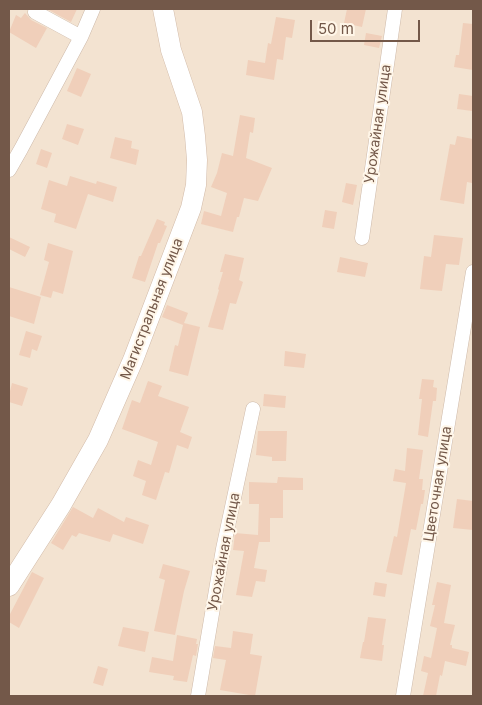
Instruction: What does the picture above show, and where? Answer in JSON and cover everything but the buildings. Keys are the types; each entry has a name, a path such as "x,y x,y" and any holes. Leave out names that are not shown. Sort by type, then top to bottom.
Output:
{"street":[{"path":"9,170 81,37 93,9"},
{"name":"Магистральная улица","path":"9,586 61,505 98,440 133,360 191,208 196,185 196,136 192,112 171,50 162,9"},
{"name":"Урожайная улица","path":"362,238 395,9"},
{"path":"35,12 81,37"},
{"name":"Цветочная улица","path":"403,696 473,272"},
{"name":"Урожайная улица","path":"198,696 223,549 253,409"}],"shaded area":[{"path":"9,9 473,9 473,696 9,696"}]}
